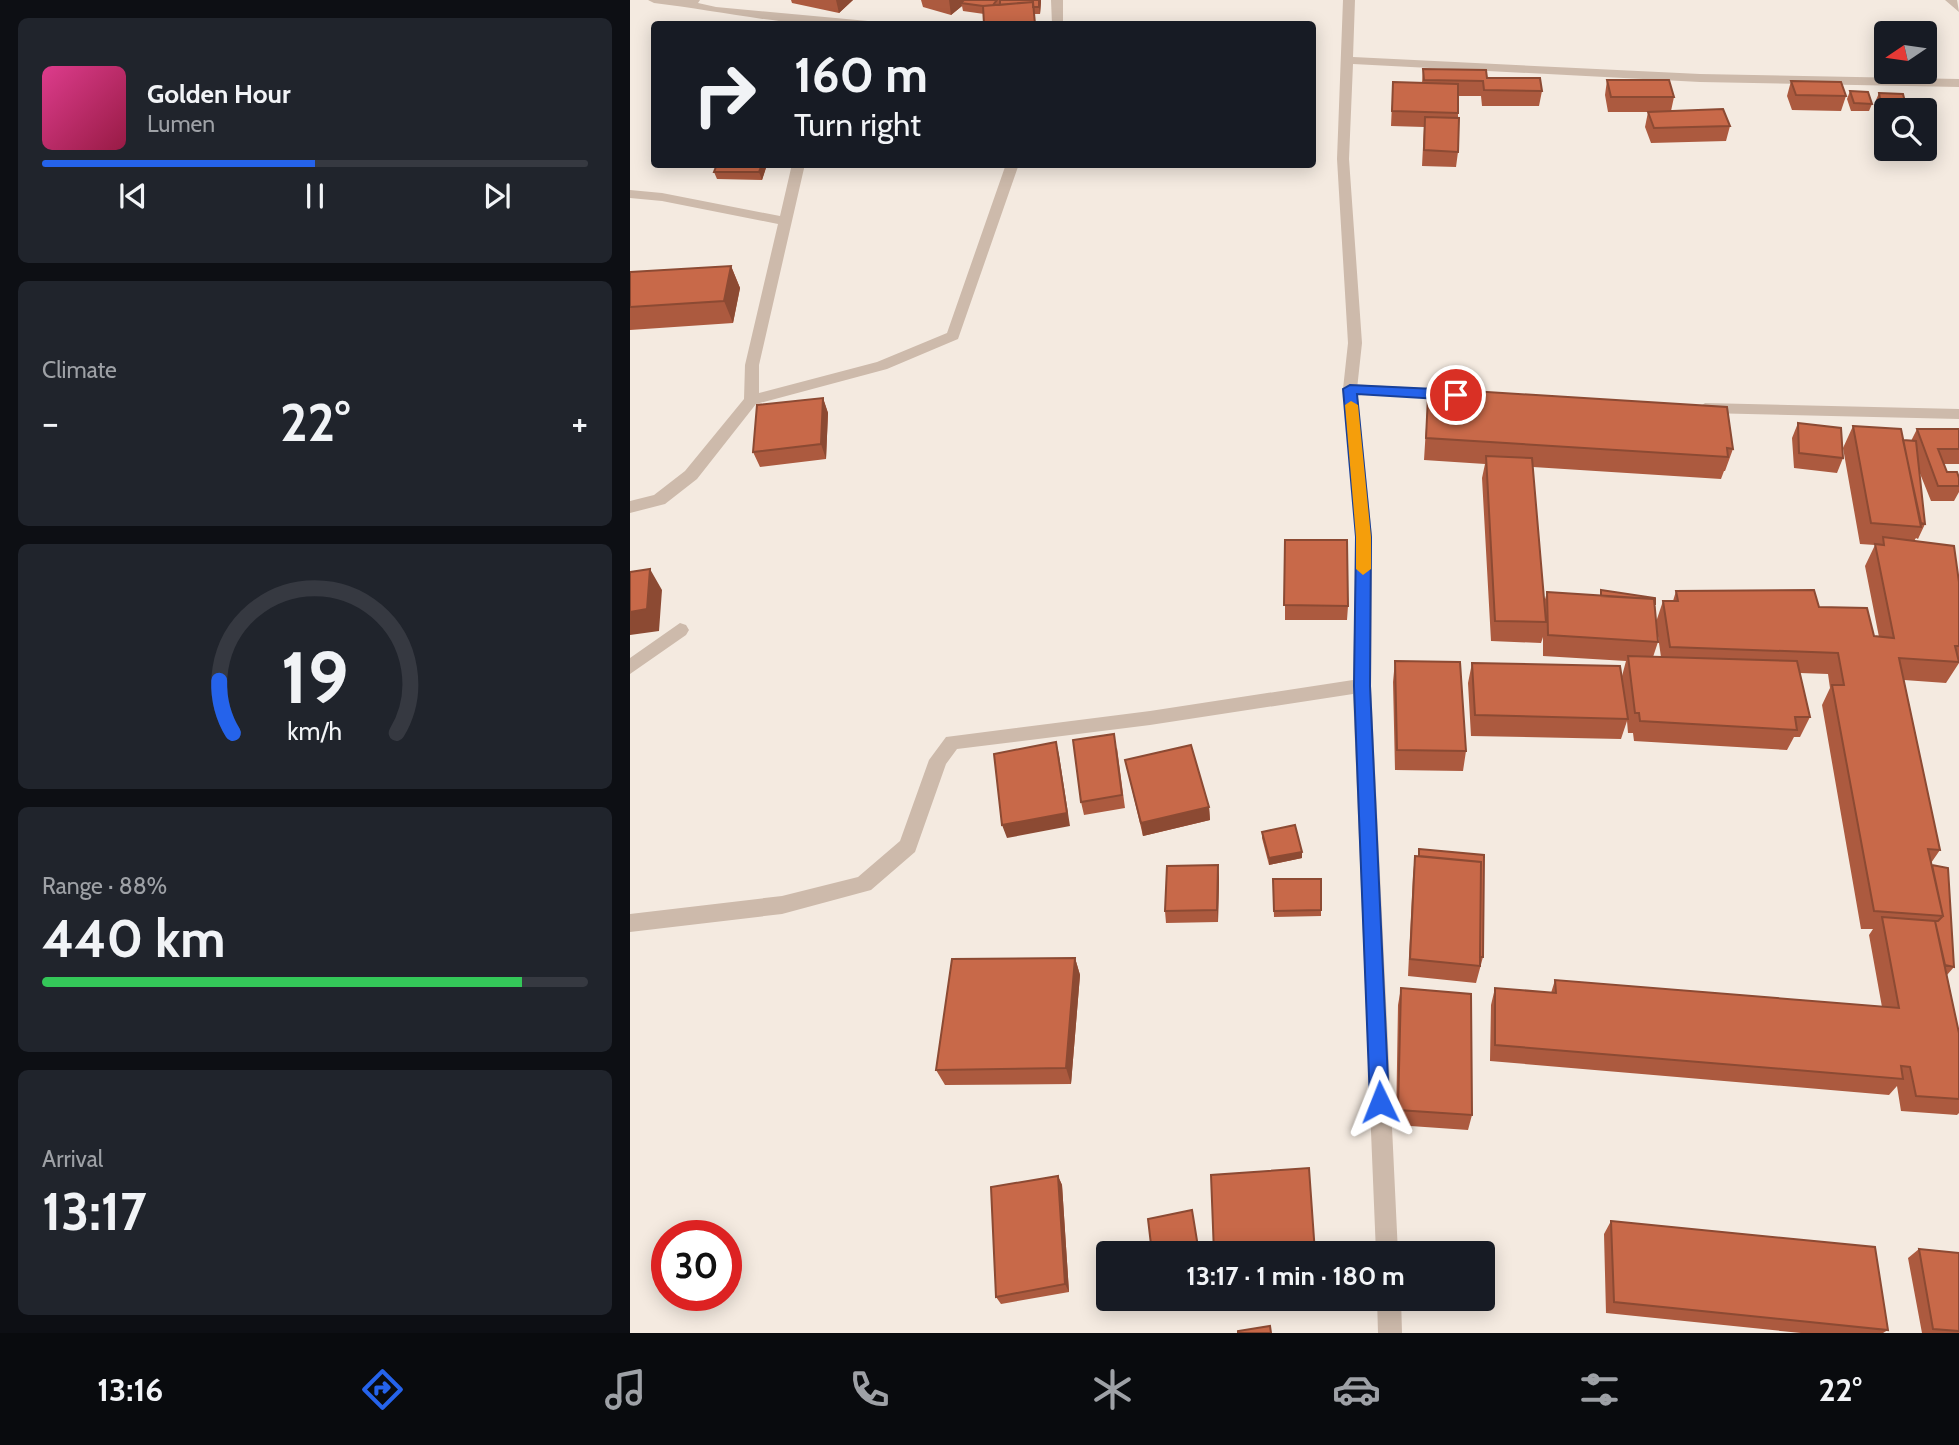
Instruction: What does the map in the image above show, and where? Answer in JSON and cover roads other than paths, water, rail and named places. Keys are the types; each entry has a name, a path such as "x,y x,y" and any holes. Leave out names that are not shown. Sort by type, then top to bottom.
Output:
{"street":[{"path":"654,0 689,1 716,9 838,21"},
{"path":"1057,0 1059,21"},
{"path":"1349,0 1349,60 1343,159 1354,343 1350,389 1364,537 1362,686 1386,1241"},
{"path":"1951,0 1959,9"},
{"path":"1349,60 1700,78 1959,83"},
{"path":"751,400 752,365 798,168"},
{"path":"630,507 659,500 691,475 751,400 883,366 953,336 1012,168"},
{"path":"630,194 662,197 786,221"},
{"path":"630,667 680,630"},
{"path":"630,923 782,905 864,884 908,846 938,760 952,743 1150,718 1362,686"},
{"path":"1389,1311 1390,1333"}],"lane":[{"path":"1350,389 1474,396"},
{"path":"1695,407 1959,414"}]}
